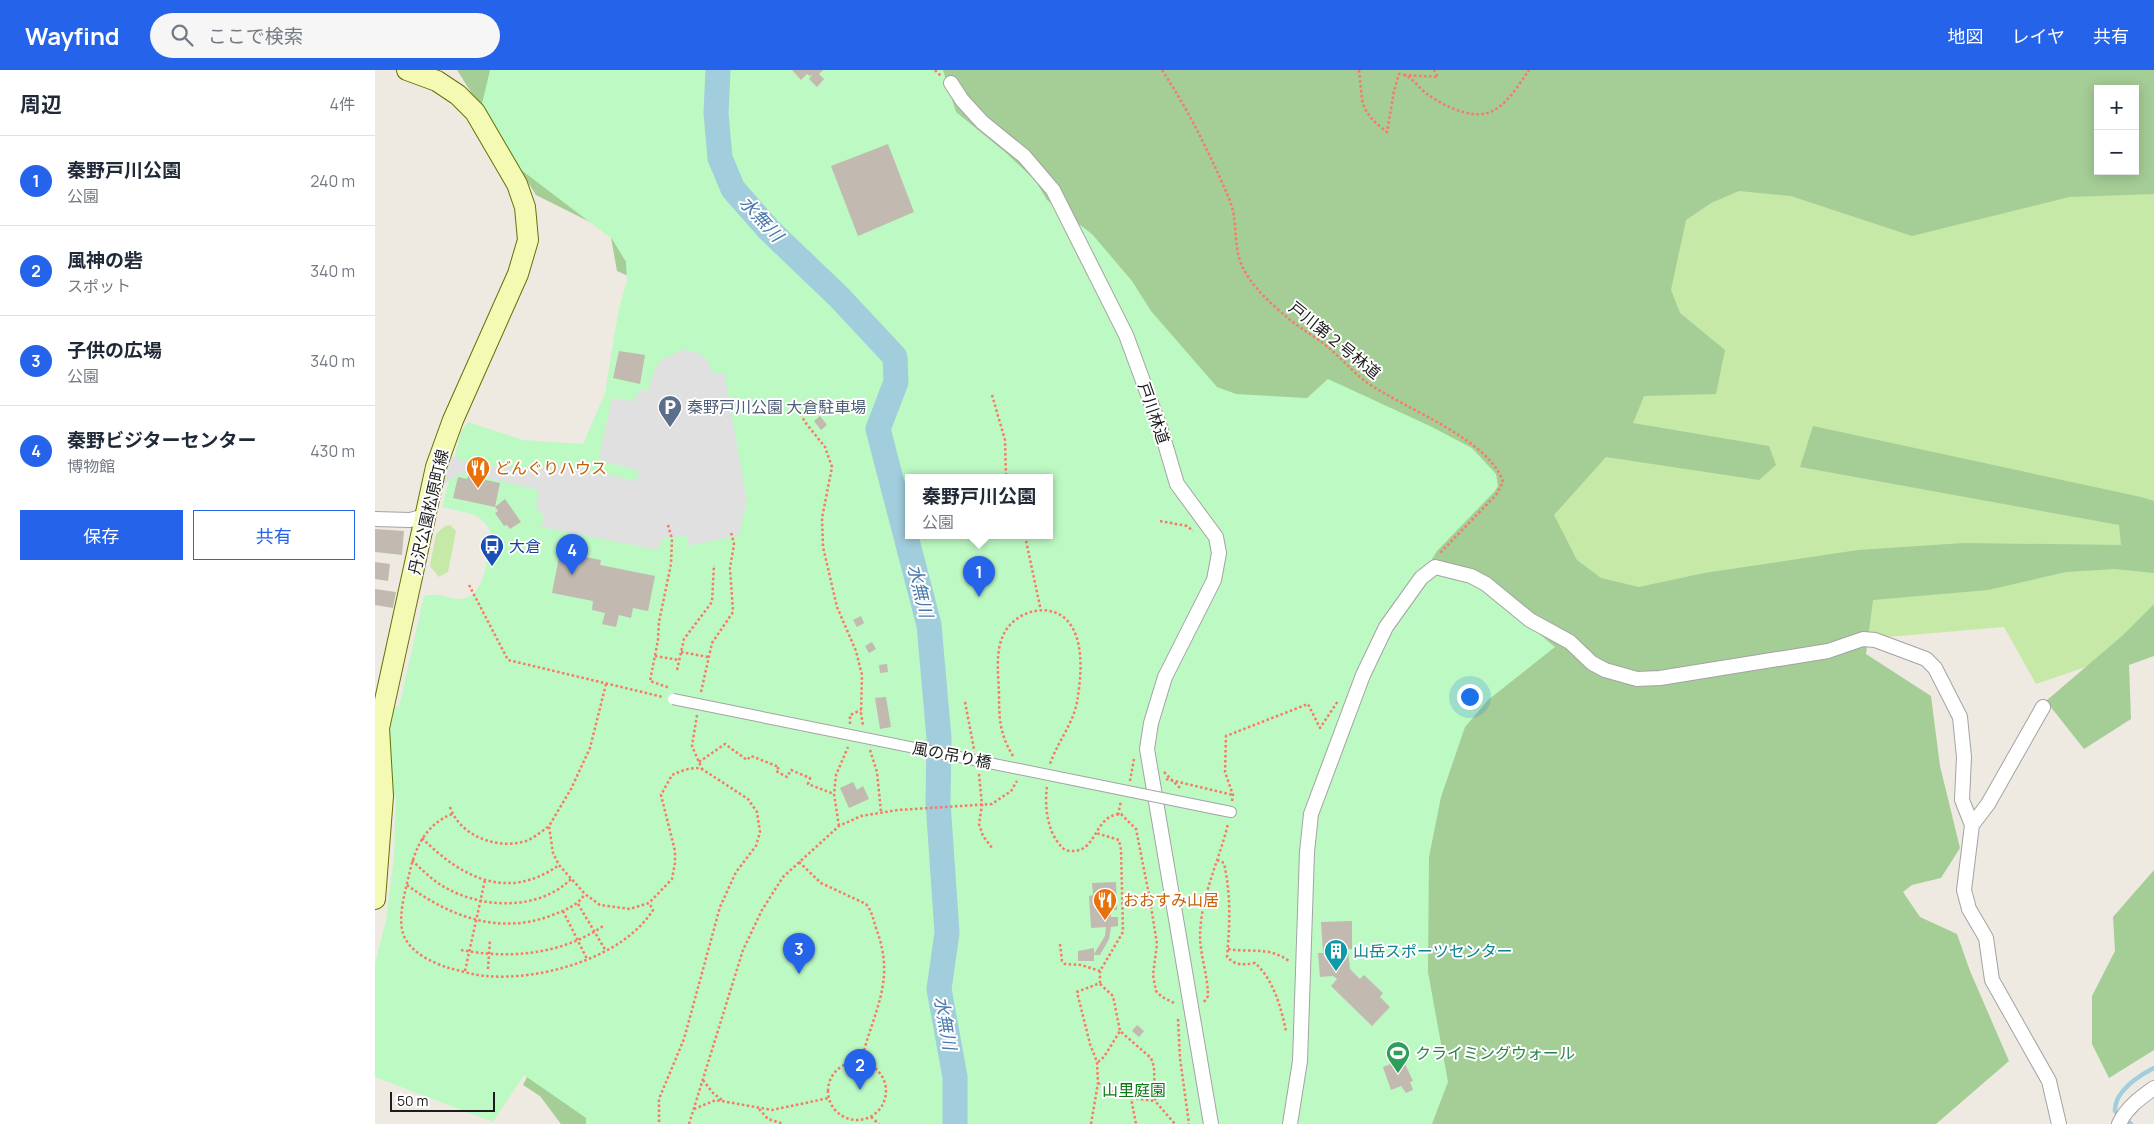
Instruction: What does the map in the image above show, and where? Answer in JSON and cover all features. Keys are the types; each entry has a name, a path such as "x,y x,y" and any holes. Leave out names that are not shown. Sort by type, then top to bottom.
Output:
{"main road":[{"name":"丹沢公園松原町線","path":"375,900 383,796 379,728 436,467 453,420 518,274 527,240 525,207 517,184 475,112 458,95 437,81 407,70"}],"street":[{"name":"戸川林道","path":"951,83 962,100 982,122 1024,156 1053,190 1125,334 1161,430 1177,484 1216,537 1219,553 1214,580 1165,677 1151,723 1147,749 1153,774 1184,1005 1211,1124"},
{"path":"375,519 410,520 425,516"},
{"path":"1290,1124 1300,1061 1307,852 1311,814 1363,675 1386,627 1421,578 1435,567 1471,576 1486,584 1530,620 1570,642 1592,663 1605,670 1637,679 1660,678 1828,650 1863,639 1875,640 1926,659 1935,668 1960,717 1964,757 1962,800 1972,825 1964,890 1969,909 1986,938 1992,980 2049,1082 2059,1124"},
{"name":"風の吊り橋","path":"673,699 1226,808"},
{"path":"1972,825 1988,804 2043,707"},
{"path":"2119,1124 2133,1104 2154,1088"}],"path":[{"name":"戸川第２号林道","path":"1162,70 1203,140 1231,203 1239,258 1249,278 1290,320 1308,330 1365,380 1481,450 1499,470 1503,482 1496,494 1436,558 1435,567"},
{"path":"1359,70 1359,94 1364,111 1387,132 1399,74 1437,77 1434,70"},
{"path":"1404,75 1426,94 1449,107 1472,114 1486,113 1497,109 1529,70"},
{"path":"992,395 1005,440 1006,474"},
{"path":"796,405 805,422 825,447 833,467 821,518 823,547 837,607 856,650 862,675 861,710 866,735"},
{"path":"1160,521 1187,526 1197,534"},
{"path":"469,585 508,660 667,698 670,687 650,681 659,622 671,564 672,539 668,525"},
{"path":"701,693 712,643 733,612 730,568 734,544 731,532"},
{"path":"1026,539 1041,611"},
{"path":"677,670 687,633 712,602 714,565"},
{"path":"681,652 708,657"},
{"path":"655,656 679,660"},
{"path":"450,807 452,814 476,837 502,844 526,841 549,826 571,789 591,748 606,684"},
{"path":"965,702 975,755"},
{"path":"1189,1124 1180,1058 1184,1005 1203,1004 1208,996 1201,928 1204,899 1217,860 1226,808 1233,795 1225,772 1226,736 1308,704 1320,728 1328,717"},
{"path":"850,728 850,715 861,710"},
{"path":"698,711 692,746 702,769"},
{"path":"839,826 834,794 836,775 848,750 848,743"},
{"path":"699,763 725,744 747,760 751,756 779,767 777,772 787,777 791,770 810,778 808,784 834,794"},
{"path":"869,745 877,772 881,812"},
{"path":"549,826 553,853 559,865 585,894 600,905 630,908 649,903 671,879 675,863 675,851 661,796 665,784 672,775 697,767 702,769 748,799 757,812 760,832 756,846 736,872 720,907 684,1038 659,1099 659,1124"},
{"path":"1153,774 1166,772 1183,791"},
{"path":"979,773 982,805 979,824 983,836 992,848"},
{"path":"1153,774 1233,795"},
{"path":"689,1124 743,950 774,889 799,862 839,826 861,816 881,812 961,807"},
{"path":"452,814 430,827 422,838 412,860 402,923 404,936 425,958 439,965 486,976 517,976 543,972 587,959 606,951 646,921 653,910 649,903"},
{"path":"1096,834 1119,840 1124,904 1123,932 1101,971 1100,983 1113,996 1120,1031 1151,1058 1154,1067 1155,1101 1175,1124"},
{"path":"422,838 449,863 476,878 485,880 510,882 525,879 549,872 559,865"},
{"path":"412,860 430,878 447,889 481,901 523,902 557,891 571,879"},
{"path":"1217,860 1225,862 1228,879 1231,909 1227,957 1234,964 1255,963 1261,968 1281,1006 1287,1033"},
{"path":"799,862 821,883 866,904 871,910 881,940 885,984 879,1011 865,1044 861,1063"},
{"path":"465,972 485,880"},
{"path":"407,885 443,910 477,920 518,923 542,919 563,911 578,904 585,894"},
{"path":"578,904 606,951"},
{"path":"563,911 587,959"},
{"path":"461,950 489,955 541,951 565,945 603,926"},
{"path":"488,969 490,940"},
{"path":"1060,944 1062,961 1065,964 1081,965 1101,971"},
{"path":"1228,949 1268,951 1279,954"},
{"path":"1091,1124 1099,1084 1097,1062 1090,1044 1077,992 1100,983"},
{"path":"1097,1062 1104,1057 1120,1031"},
{"path":"861,1063 877,1070 885,1086 883,1104 871,1117 854,1120 845,1118 832,1106 829,1098 830,1080 835,1072 843,1066 861,1063"},
{"path":"703,1080 713,1093 724,1102"},
{"path":"1099,1084 1118,1095 1155,1101"},
{"path":"695,1108 716,1100 772,1110 829,1098"},
{"path":"1131,1098 1136,1124"},
{"path":"759,1108 768,1119 784,1124"},
{"path":"871,1117 879,1124"}],"green space":[{"path":"457,70 2154,70 2154,194 2069,197 1912,236 1791,196 1739,191 1711,203 1686,220 1671,290 1680,313 1725,350 1716,394 1644,396 1633,423 1769,446 1776,465 1759,480 1606,457 1554,515 1577,560 1601,578 1639,587 1704,573 1858,550 1964,543 2121,545 2119,525 1800,467 1813,426 2154,501 2154,573 2115,569 2066,572 1988,590 1873,600 1866,654 1931,696 1940,766 1960,848 1941,878 1912,885 1903,892 1920,917 1957,934 1970,971 2009,1061 1936,1124 1422,1124 1051,539 1053,539 1053,474 1037,474 916,435 642,1124 561,1124 540,1096 523,1085 535,1061 664,292 617,271 610,232 536,195"},
{"name":"山里庭園","path":"490,70 943,70 956,112 1005,152 1035,180 1047,200 1092,234 1132,281 1151,311 1217,387 1236,394 1307,398 1328,379 1430,426 1472,448 1496,474 1498,486 1437,551 1429,564 1436,575 1469,583 1485,591 1514,612 1555,647 1488,700 1465,727 1441,797 1429,857 1428,972 1448,1082 1432,1124 586,1124 586,1118 524,1075 493,1122 375,1077 375,964 386,920 394,856 396,795 389,795 387,727 389,706 399,707 424,596 438,595 459,599 468,597 475,592 481,583 489,551 491,533 483,521 471,514 442,507 461,432 468,422 523,440 583,444 605,393 619,308 627,281 626,262 612,239 516,166 481,108"},
{"path":"2154,161 2154,636 2115,657 2036,684 2004,627 1782,646 1644,665 1540,503 1656,232 1690,179 2094,172 2094,175 2139,175 2139,169"},
{"path":"450,525 456,531 448,572 439,577 430,566 436,534 445,526"},
{"path":"2154,604 2154,656 2129,665 2131,719 2084,749 2046,701 2122,636"},
{"path":"2154,870 2154,1050 2109,1078 2092,1044 2092,996 2115,951 2113,917"}],"shaded area":[{"name":"秦野戸川公園 大倉駐車場","path":"682,350 693,351 704,356 714,374 724,372 747,501 739,535 689,546 686,535 662,539 658,550 541,527 544,516 536,507 539,493 535,489 460,473 438,489 447,454 465,462 524,470 568,465 635,481 639,474 637,470 603,461 599,457 612,398 630,401 634,399 640,390 648,391 655,369 661,360"}],"building":[{"path":"792,70 823,70 819,74 824,79 817,87 809,79 813,74 810,76 807,74 801,80"},
{"path":"888,144 914,212 858,236 831,166"},
{"path":"619,351 645,355 640,384 613,378"},
{"path":"820,416 827,425 821,430 814,421"},
{"path":"468,476 500,483 495,507 453,498 458,477 467,479"},
{"path":"505,499 521,522 510,529 507,525 504,526 495,513 498,511 495,507"},
{"path":"375,529 404,531 402,555 375,552"},
{"path":"560,552 601,560 600,565 655,576 648,611 633,608 631,618 619,615 616,627 602,624 605,613 592,610 593,601 552,593"},
{"path":"375,562 390,564 388,581 375,579"},
{"path":"375,589 396,592 393,608 375,605"},
{"path":"861,616 864,623 857,627 853,620"},
{"path":"872,642 876,649 869,653 865,646"},
{"path":"887,664 888,672 880,673 879,665"},
{"path":"886,697 891,727 880,729 875,698"},
{"path":"853,782 857,790 863,786 869,799 849,808 840,788"},
{"name":"おおすみ山居","path":"1116,882 1117,910 1111,910 1111,917 1118,917 1118,926 1111,927 1109,939 1100,955 1094,955 1094,961 1078,961 1078,951 1094,948 1094,954 1105,936 1106,927 1091,928 1089,896 1093,895 1092,883"},
{"name":"山岳スポーツセンター","path":"1352,921 1352,949 1348,949 1350,969 1360,979 1364,975 1383,993 1380,997 1390,1007 1372,1026 1331,986 1337,979 1333,976 1320,977 1318,953 1323,953 1321,922"},
{"path":"1137,1025 1144,1031 1139,1037 1132,1031"},
{"name":"クライミングウォール","path":"1399,1051 1413,1081 1410,1082 1413,1090 1406,1093 1401,1086 1391,1090 1383,1067 1393,1063 1391,1053"}],"waterway":[{"name":"水無川","path":"718,70 716,113 720,158 733,189 769,230 839,297 895,357 896,382 878,429 905,533"},
{"name":"水無川","path":"907,539 929,625 939,738 938,802 947,933 939,989 955,1077 955,1124"},
{"path":"2131,1124 2115,1111 2118,1097 2134,1080 2154,1068"}],"place":[{"name":"秦野戸川公園 大倉駐車場","path":"670,428"},
{"name":"どんぐりハウス","path":"478,489"},
{"name":"大倉","path":"492,567"},
{"name":"秦野ビジターセンター","path":"572,575"},
{"name":"秦野戸川公園","path":"979,597"},
{"name":"おおすみ山居","path":"1105,921"},
{"name":"山岳スポーツセンター","path":"1336,972"},
{"name":"子供の広場","path":"799,974"},
{"name":"クライミングウォール","path":"1398,1074"},
{"name":"風神の砦","path":"860,1090"}]}
